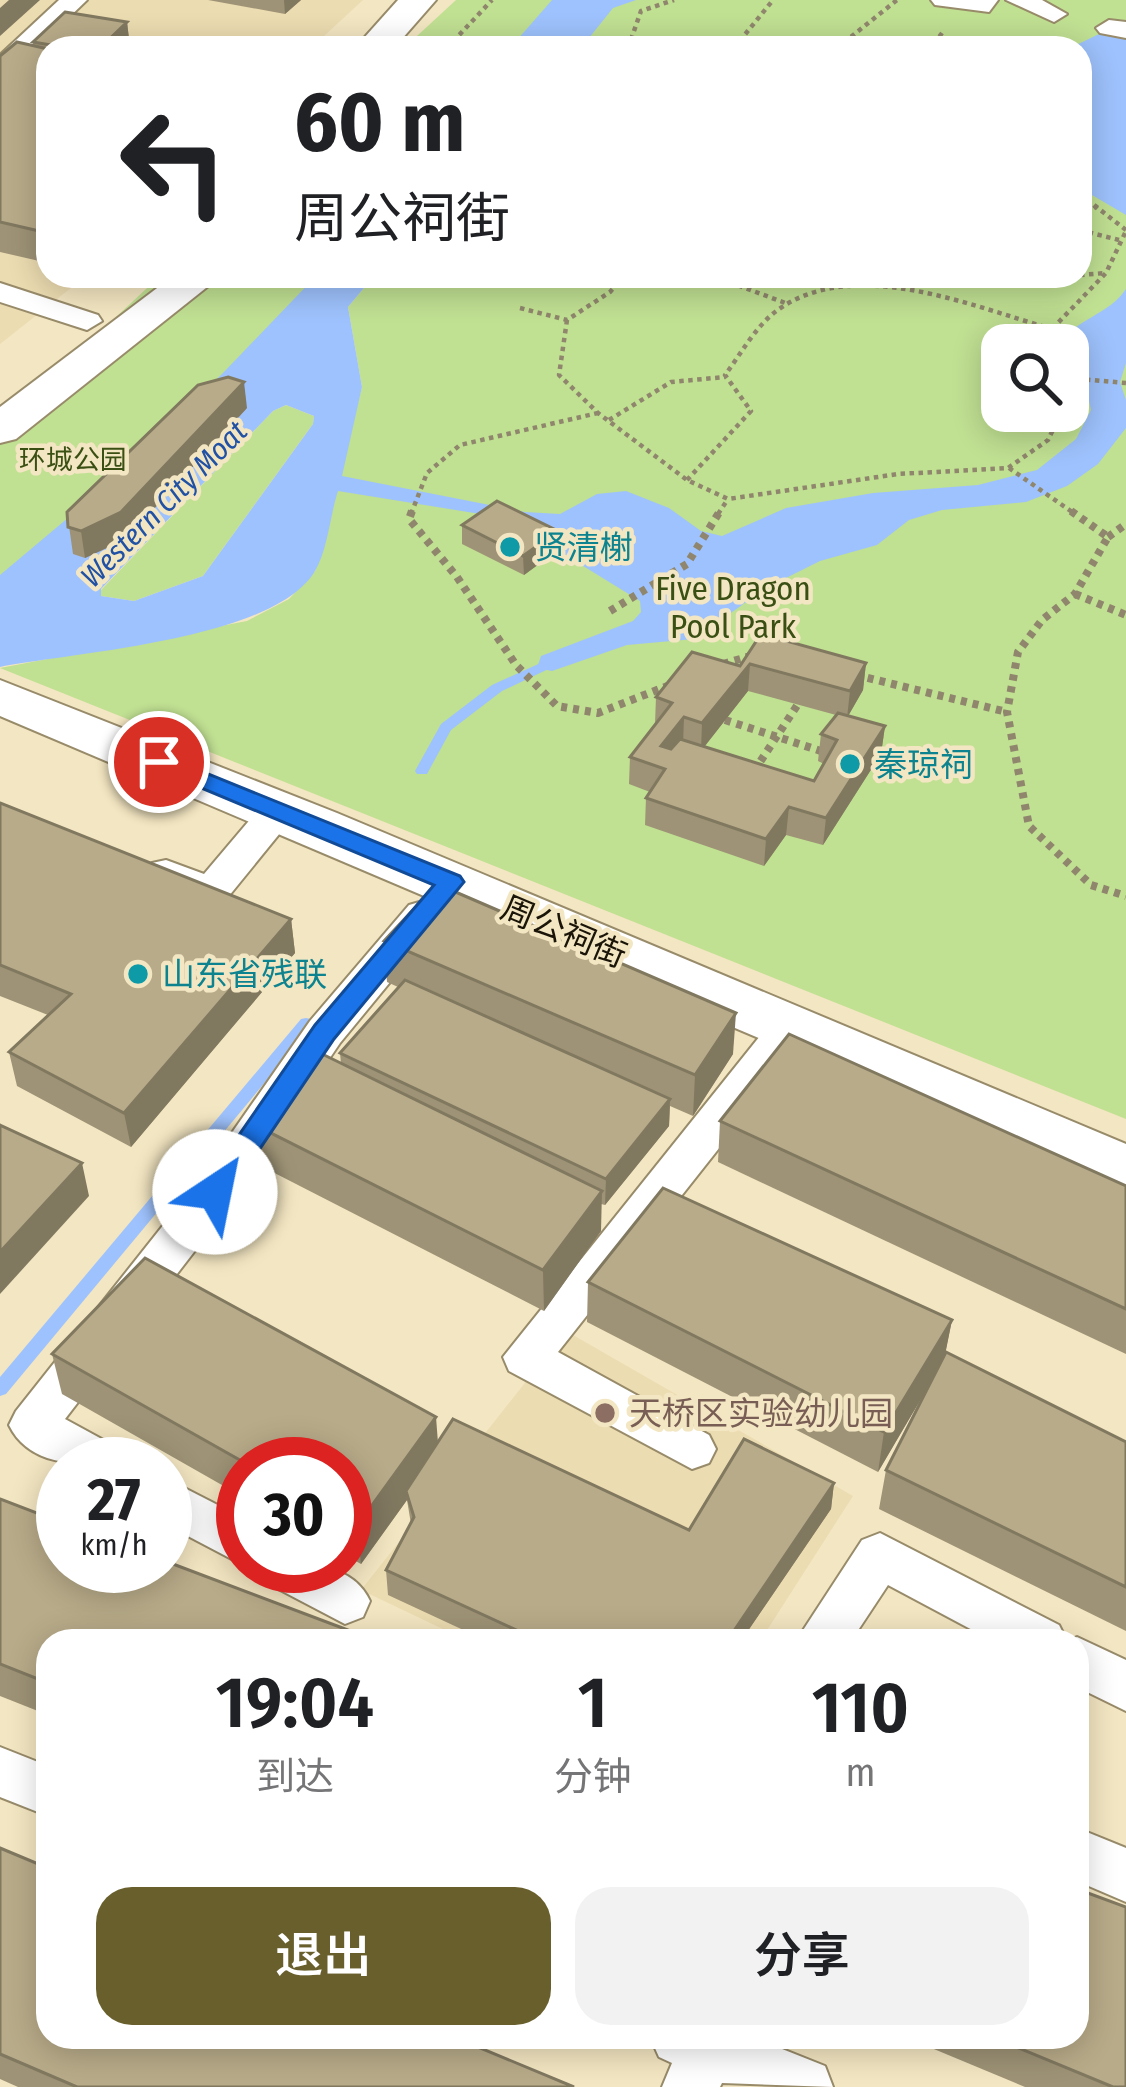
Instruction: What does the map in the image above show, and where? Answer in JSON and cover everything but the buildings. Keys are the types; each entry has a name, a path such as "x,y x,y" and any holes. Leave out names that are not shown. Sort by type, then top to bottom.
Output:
{"street":[{"path":"0,69 74,0"},
{"path":"944,0 981,3"},
{"path":"1019,0 1054,14"},
{"path":"402,36 437,21"},
{"path":"0,386 70,315 123,288"},
{"path":"0,429 184,288"},
{"path":"0,292 70,315"},
{"path":"0,319 70,315"},
{"name":"周公祠街","path":"0,697 451,882 1126,1170"},
{"path":"126,856 210,892 279,811"},
{"path":"55,1437 33,1425 215,1192 325,1032 451,882"},
{"path":"692,1449 526,1357 790,1027"},
{"path":"830,1629 880,1555 1005,1629"},
{"path":"331,1593 345,1601"},
{"path":"1089,1667 1126,1687"},
{"path":"0,1772 36,1786"},
{"path":"1089,1859 1126,1875"},
{"path":"693,2057 804,2087"}],"path":[{"path":"437,21 492,0"},
{"path":"632,36 640,11 674,0"},
{"path":"745,36 773,0"},
{"path":"852,36 897,0"},
{"path":"1092,200 1126,230 1106,273 1092,288"},
{"path":"1092,210 1099,204"},
{"path":"1092,233 1120,241"},
{"path":"1092,274 1106,273"},
{"path":"520,308 567,320 614,288"},
{"path":"746,288 790,304"},
{"path":"609,420 671,382 727,377 779,310 824,288"},
{"path":"862,288 899,289 1033,324"},
{"path":"1057,324 1092,288"},
{"path":"567,320 559,375 598,413 687,480 728,499 898,474 1012,470 1108,537"},
{"path":"687,480 751,411 727,377"},
{"path":"1089,380 1126,383"},
{"path":"598,413 460,445 427,473 409,519 458,578 516,664 556,706 598,713 686,679"},
{"path":"1012,470 1052,432"},
{"path":"610,611 687,564 728,499"},
{"path":"1126,524 1108,537 1076,594 1042,620 1018,652 1007,712 1029,826 1091,885 1126,896"},
{"path":"1076,594 1126,615"},
{"path":"708,670 764,652"},
{"path":"852,674 1007,712"},
{"path":"744,787 802,697"},
{"path":"724,720 826,752"}],"shaded area":[{"path":"0,0 363,0 324,36 36,36 36,51 0,60"},
{"path":"36,74 36,288 71,288 0,344 0,83"},
{"name":"天桥区实验幼儿园","path":"566,1331 853,1496 768,1629 443,1629 367,1593 372,1593 372,1576"}],"green space":[{"path":"456,0 587,0 556,36 417,36"},
{"name":"Five Dragon Pool Park","path":"607,0 1126,0 1126,1119 0,668 247,621 289,599 315,571 362,387 348,307 364,288 1092,288 1092,36 581,36"},
{"name":"环城公园","path":"147,288 333,288 0,638 0,425"},
{"path":"286,405 314,416 313,424 203,576 134,601 101,596 101,590 273,411"}],"water":[{"path":"552,0 636,0 613,8 591,36 520,36"},
{"path":"1126,33 1126,215 1092,195 1092,37"},
{"name":"Western City Moat","path":"304,288 364,288 348,307 362,387 342,476 525,512 560,514 597,494 626,491 669,508 701,531 722,536 786,508 873,493 978,485 1037,470 1080,432 1089,432 1089,324 1082,324 1126,289 1126,363 1120,382 1126,400 1126,428 1098,464 1067,486 1026,502 942,510 909,520 877,545 820,561 766,588 694,639 627,645 552,671 537,668 541,656 633,621 641,612 640,601 505,518 338,491 315,571 293,594 217,628 0,667 0,575 75,512 222,374","holes":["286,405 314,416 313,424 203,576 134,601 101,596 101,589 273,411"]}],"waterway":[{"path":"422,771 446,727 497,688 556,660"},
{"path":"0,1389 306,1023"}],"place":[{"name":"贤清榭","path":"510,547"},
{"name":"秦琼祠","path":"850,764"},
{"name":"山东省残联","path":"138,974"},
{"name":"天桥区实验幼儿园","path":"605,1413"}],"route":[{"path":"159,762 451,882 325,1032 215,1192"}]}
